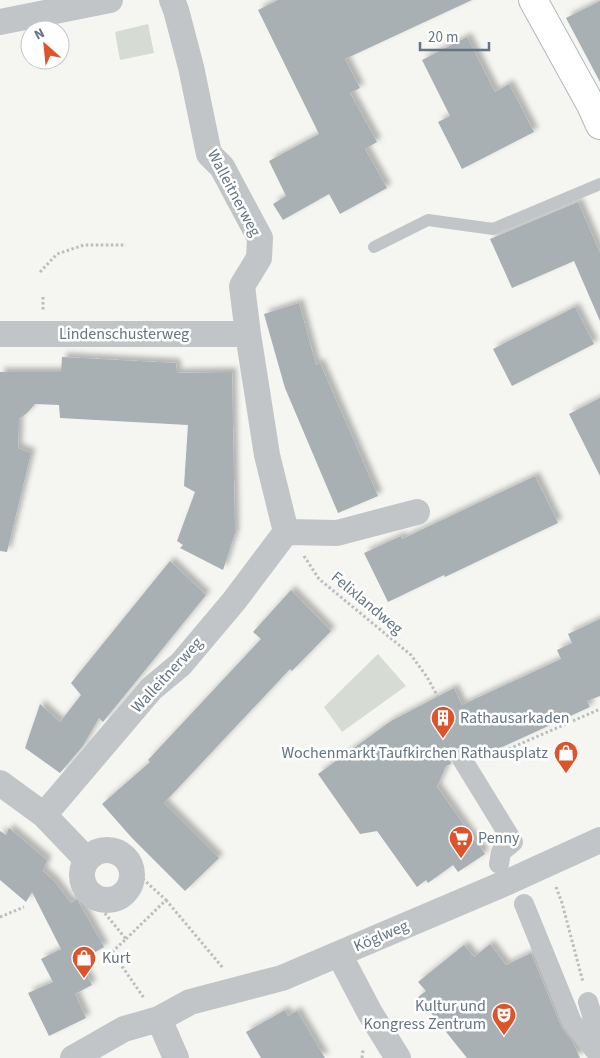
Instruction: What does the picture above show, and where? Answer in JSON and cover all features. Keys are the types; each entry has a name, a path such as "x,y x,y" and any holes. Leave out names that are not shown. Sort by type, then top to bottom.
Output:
{"main road":[{"path":"533,0 591,105 600,125"}],"street":[{"path":"0,22 110,0"},
{"name":"Walleitnerweg","path":"44,815 151,689 181,664 193,650 234,601 286,532 267,455 242,286 260,258 260,238 222,167 209,154 191,66 172,0"},
{"name":"Lindenschusterweg","path":"0,334 248,334"},
{"path":"286,532 337,533 417,512"},
{"path":"465,763 513,842 501,852 499,864"},
{"path":"0,783 44,815 87,860"},
{"name":"Köglweg","path":"74,1058 153,1011 282,978 510,881 600,840"},
{"path":"108,850 116,851 128,861 131,868 132,876 127,889 115,898 101,899 88,890 84,884 83,867 92,855 108,850"},
{"path":"524,904 572,1022 599,1055"},
{"path":"339,954 370,1013 398,1058"},
{"path":"572,1022 594,1009 599,1055"},
{"path":"153,1011 176,1058"},
{"name":"Köglweg","path":"106,1058 138,1041 153,1011"}],"lane":[{"path":"374,247 428,220 493,229 600,184"}],"path":[{"path":"40,272 57,254 84,245 126,245"},
{"name":"Felixlandweg","path":"286,532 319,579 411,655 427,677 438,697"},
{"path":"465,763 600,709"},
{"path":"131,868 166,900 222,966 233,991"},
{"path":"556,889 594,1009"},
{"path":"101,899 103,911 126,938"},
{"path":"153,1011 112,952 166,900"},
{"path":"0,917 24,907"}],"shaded area":[{"path":"148,24 154,53 120,60 115,32"},
{"path":"378,654 406,686 342,732 324,707"}],"building":[{"path":"278,0 472,0 345,59 360,88 350,93 377,142 365,149 387,188 340,214 329,194 283,220 273,204 286,196 269,161 319,134 258,10"},
{"path":"600,1 600,82 566,18"},
{"path":"467,37 495,92 509,84 534,132 462,169 438,122 450,116 422,60"},
{"path":"578,202 600,253 600,321 574,261 512,288 490,239"},
{"path":"299,303 316,365 320,363 378,496 338,513 285,388 264,314"},
{"path":"575,307 594,344 512,386 493,349"},
{"path":"62,357 176,363 177,373 232,372 235,533 223,570 180,548 183,545 177,541 195,492 184,486 188,425 60,418 59,405 35,404 19,419 18,448 31,453 7,552 0,551 0,372 61,372"},
{"path":"600,398 600,476 569,414"},
{"path":"535,476 558,523 388,602 364,553 401,536 402,539"},
{"path":"170,561 206,595 103,722 99,718 83,746 60,773 25,748 40,704 60,722 81,695 71,683"},
{"path":"291,590 331,631 292,671 290,669 164,803 219,858 185,891 132,838 102,804 150,762 148,760 261,639 253,632"},
{"name":"Rathausarkaden","path":"600,619 600,696 587,701 590,707 476,759 467,748 456,749 452,753 451,764 446,766 437,787 485,854 458,872 453,865 428,883 426,880 417,887 377,831 360,834 318,774 391,721 454,688 462,705 561,659 557,650 572,643 568,634"},
{"path":"9,828 47,860 43,871 54,881 71,903 77,899 104,947 80,961 92,985 75,994 86,1018 49,1036 28,993 53,982 41,959 61,949 32,892 26,902 0,880 0,831 6,835"},
{"path":"490,944 506,965 531,953 561,1026 573,1042 580,1058 467,1058 418,997 426,991 418,982 464,945 474,957"},
{"path":"285,1010 288,1016 297,1011 325,1058 261,1058 246,1032"}],"place":[{"name":"Rathausarkaden","path":"443,739"},
{"name":"Wochenmarkt Taufkirchen Rathausplatz","path":"566,774"},
{"name":"Penny","path":"461,859"},
{"name":"Kurt","path":"84,979"},
{"name":"Kultur und Kongress Zentrum","path":"504,1036"}]}
